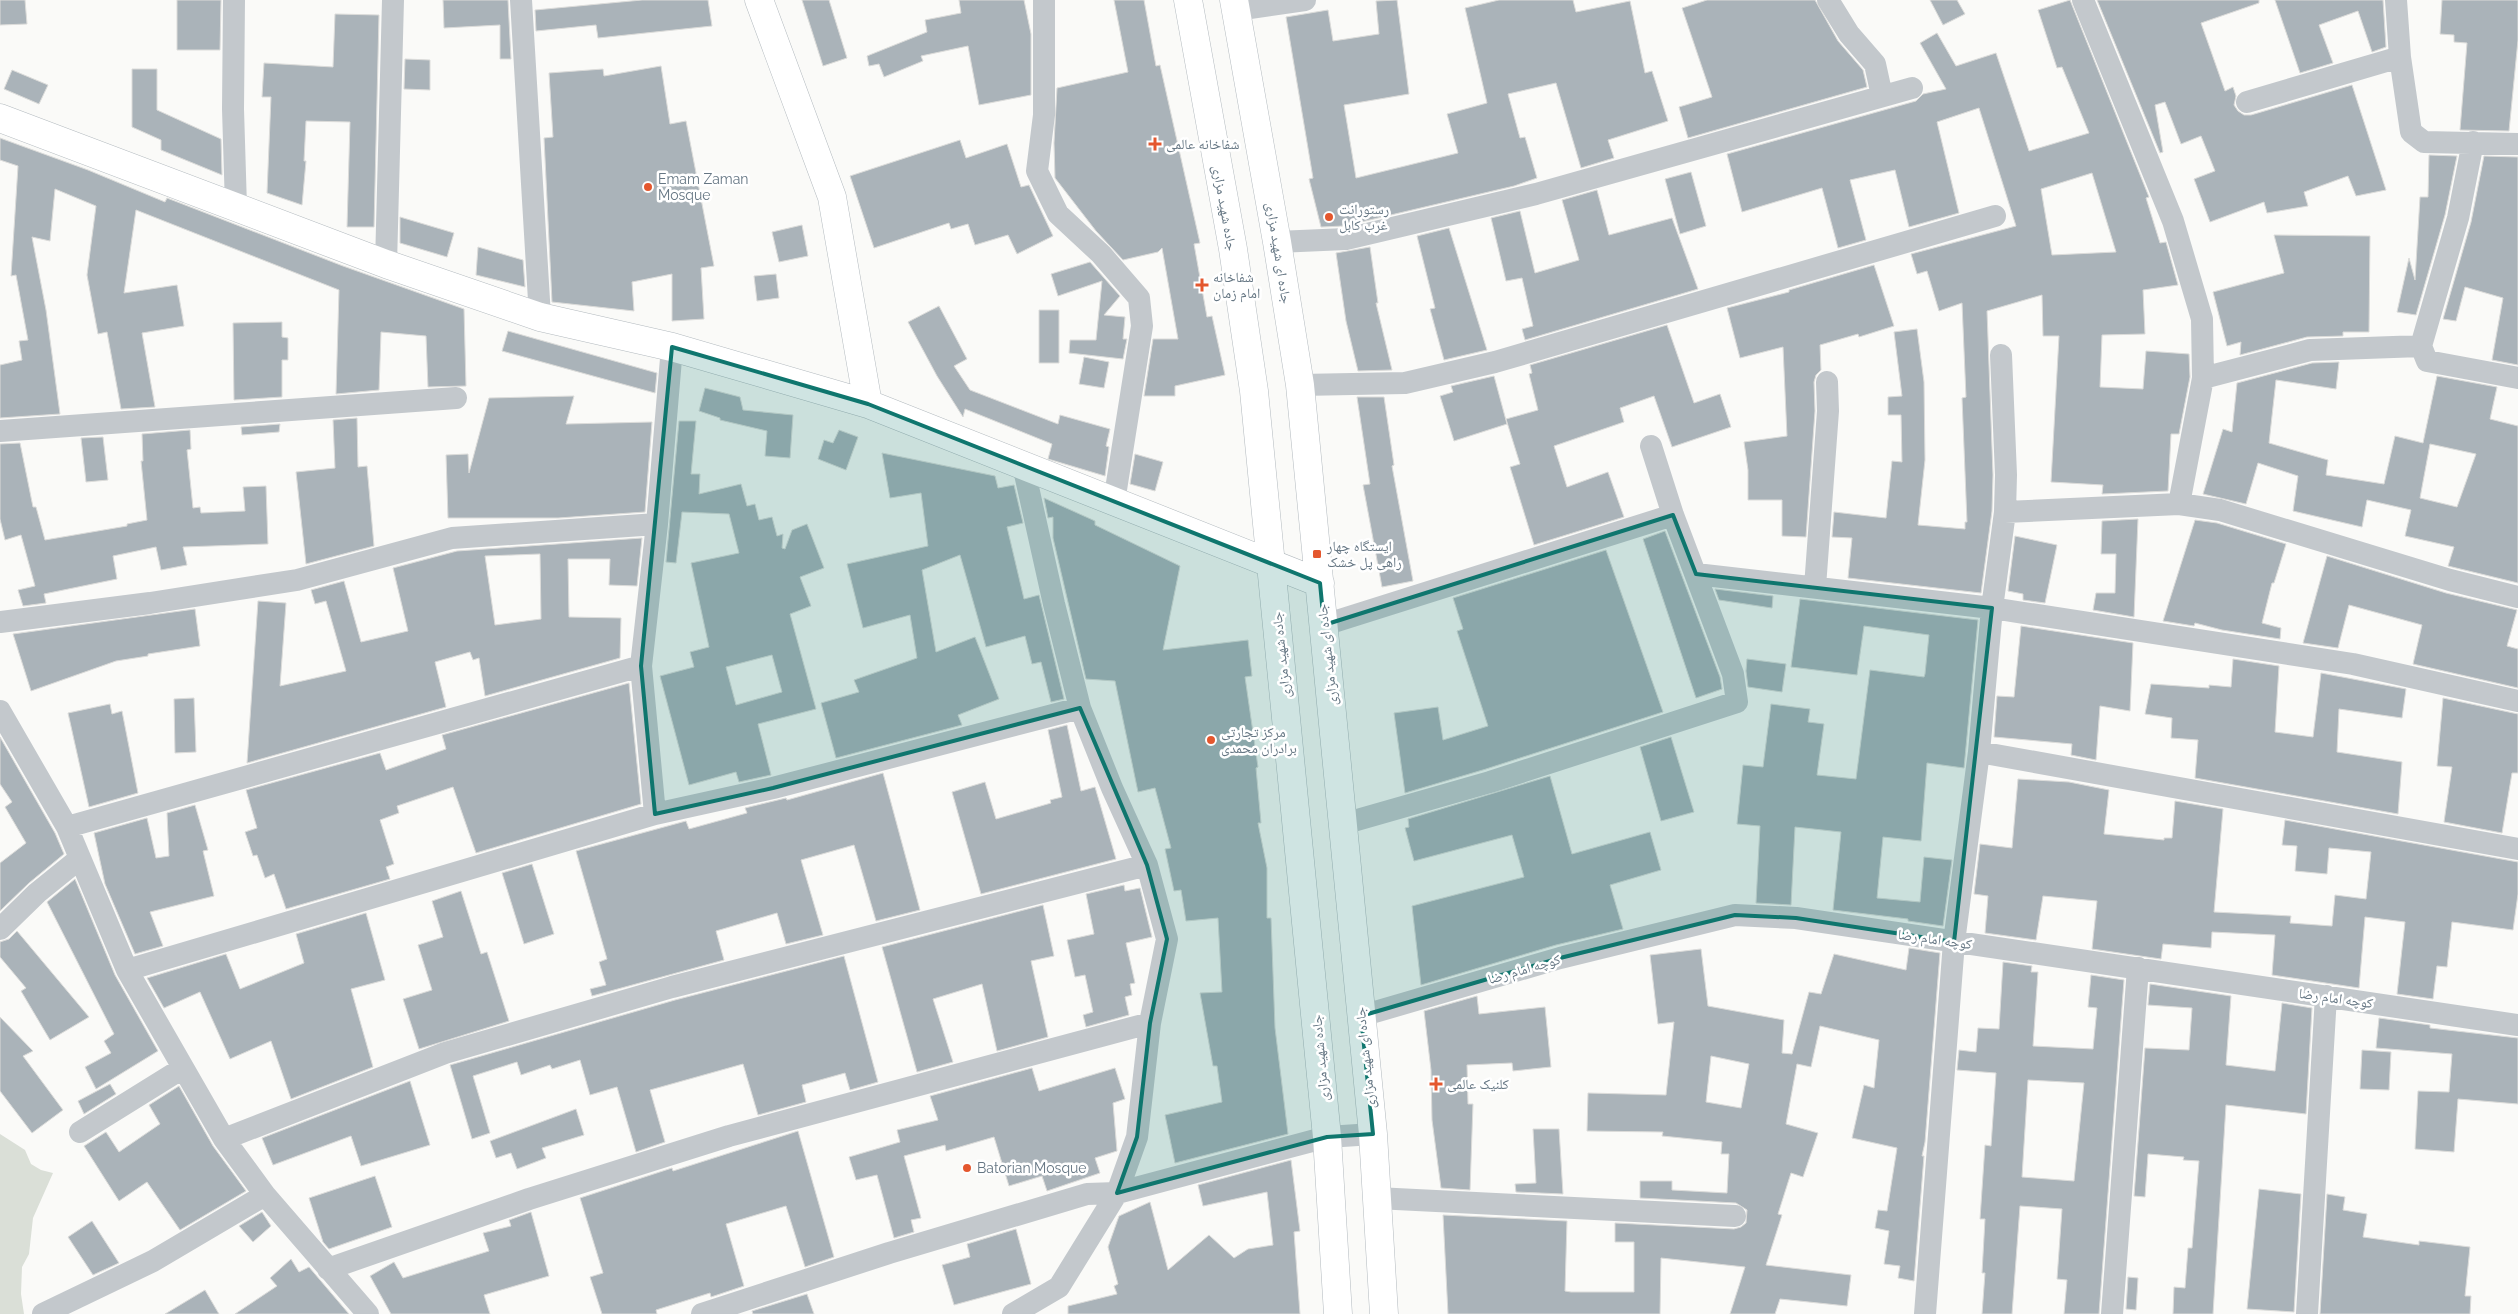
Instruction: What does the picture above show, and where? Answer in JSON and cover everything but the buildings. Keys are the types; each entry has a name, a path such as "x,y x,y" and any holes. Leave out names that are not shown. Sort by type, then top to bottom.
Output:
{"main road":[{"path":"759,0 832,197 868,404"},
{"name":"جاده شهید مزاری","path":"1188,0 1231,240 1254,391 1327,1137 1338,1314"},
{"name":"جاده ای شهید مزاری","path":"1235,5 1278,242 1300,385 1372,1134 1384,1314"},
{"path":"0,118 386,264 540,318 672,347 868,404 1320,582"}],"street":[{"path":"234,0 233,109 236,207"},
{"path":"386,264 393,0"},
{"path":"521,0 540,318"},
{"path":"1044,0 1044,115 1037,172 1058,214 1101,254 1139,298 1142,326 1114,502"},
{"path":"1235,5 1305,0"},
{"path":"1828,0 1849,34 1875,64 1882,96"},
{"path":"2083,0 2173,222 2202,319 2203,378 2179,504"},
{"path":"2396,0 2400,58 2411,132 2424,142 2518,144"},
{"path":"2247,102 2400,58"},
{"path":"1278,242 1346,239 1536,194 1912,88"},
{"path":"2473,142 2458,218 2421,346 2428,361 2518,378"},
{"path":"1300,385 1405,383 1495,362 1995,216"},
{"path":"2203,378 2310,350 2421,346"},
{"path":"655,814 641,666 672,347"},
{"path":"1925,1314 1954,942 1979,752 1992,608 2005,512 2006,475 2000,354"},
{"path":"1814,587 1828,411 1827,382"},
{"path":"0,431 456,398"},
{"path":"1343,824 1490,782 1737,702 1733,674 1673,515 1650,446"},
{"path":"1013,1314 1059,1287 1117,1193 1137,1137 1150,1023 1167,939 1147,865 1112,788 1080,708 1054,604 1023,465"},
{"path":"2005,512 2179,504 2220,510 2450,580 2518,597"},
{"path":"1324,625 1673,515"},
{"path":"0,622 296,580 452,538 656,524"},
{"path":"1696,574 1992,608 2353,664 2518,701"},
{"path":"67,827 641,666"},
{"path":"127,970 655,814 773,788 1080,708"},
{"path":"1,714 67,827 127,970 224,1139 265,1195 368,1314"},
{"path":"1979,752 2518,849"},
{"path":"0,929 36,893 79,859"},
{"path":"224,1139 445,1053 672,987 1147,865"},
{"name":"کوچه امام رضا","path":"1361,1016 1560,958 1735,914 1796,918 2518,1025"},
{"path":"2112,1314 2138,968"},
{"path":"2306,1314 2326,996"},
{"path":"328,1269 529,1199 730,1136 1150,1023"},
{"path":"80,1132 183,1068"},
{"path":"702,1314 889,1253 1087,1194 1117,1193 1327,1137 1372,1134"},
{"path":"43,1314 153,1261 265,1195"},
{"path":"1376,1198 1735,1216"}],"highlighted area":[{"path":"672,347 868,404 1320,583 1324,625 1673,515 1696,574 1992,608 1954,942 1796,918 1735,915 1560,958 1361,1016 1373,1134 1327,1137 1117,1193 1137,1137 1150,1023 1167,939 1147,865 1080,708 773,788 655,814 641,666"}],"shaded area":[{"path":"0,1134 25,1150 31,1164 41,1170 53,1173 33,1218 29,1254 22,1267 21,1294 24,1314 0,1314"}],"place":[{"name":"شفاخانه عالمی","path":"1155,144"},
{"name":"Emam Zaman Mosque","path":"648,187"},
{"name":"رستورانت غرب کابل","path":"1329,217"},
{"name":"شفاخانه امام زمان","path":"1202,285"},
{"name":"ایستگاه چهار راهی پل خشک","path":"1317,554"},
{"name":"مرکز تجارتی برادران محمدی","path":"1211,740"},
{"name":"کلنیک عالمی","path":"1436,1084"},
{"name":"Batorian Mosque","path":"967,1168"}]}
